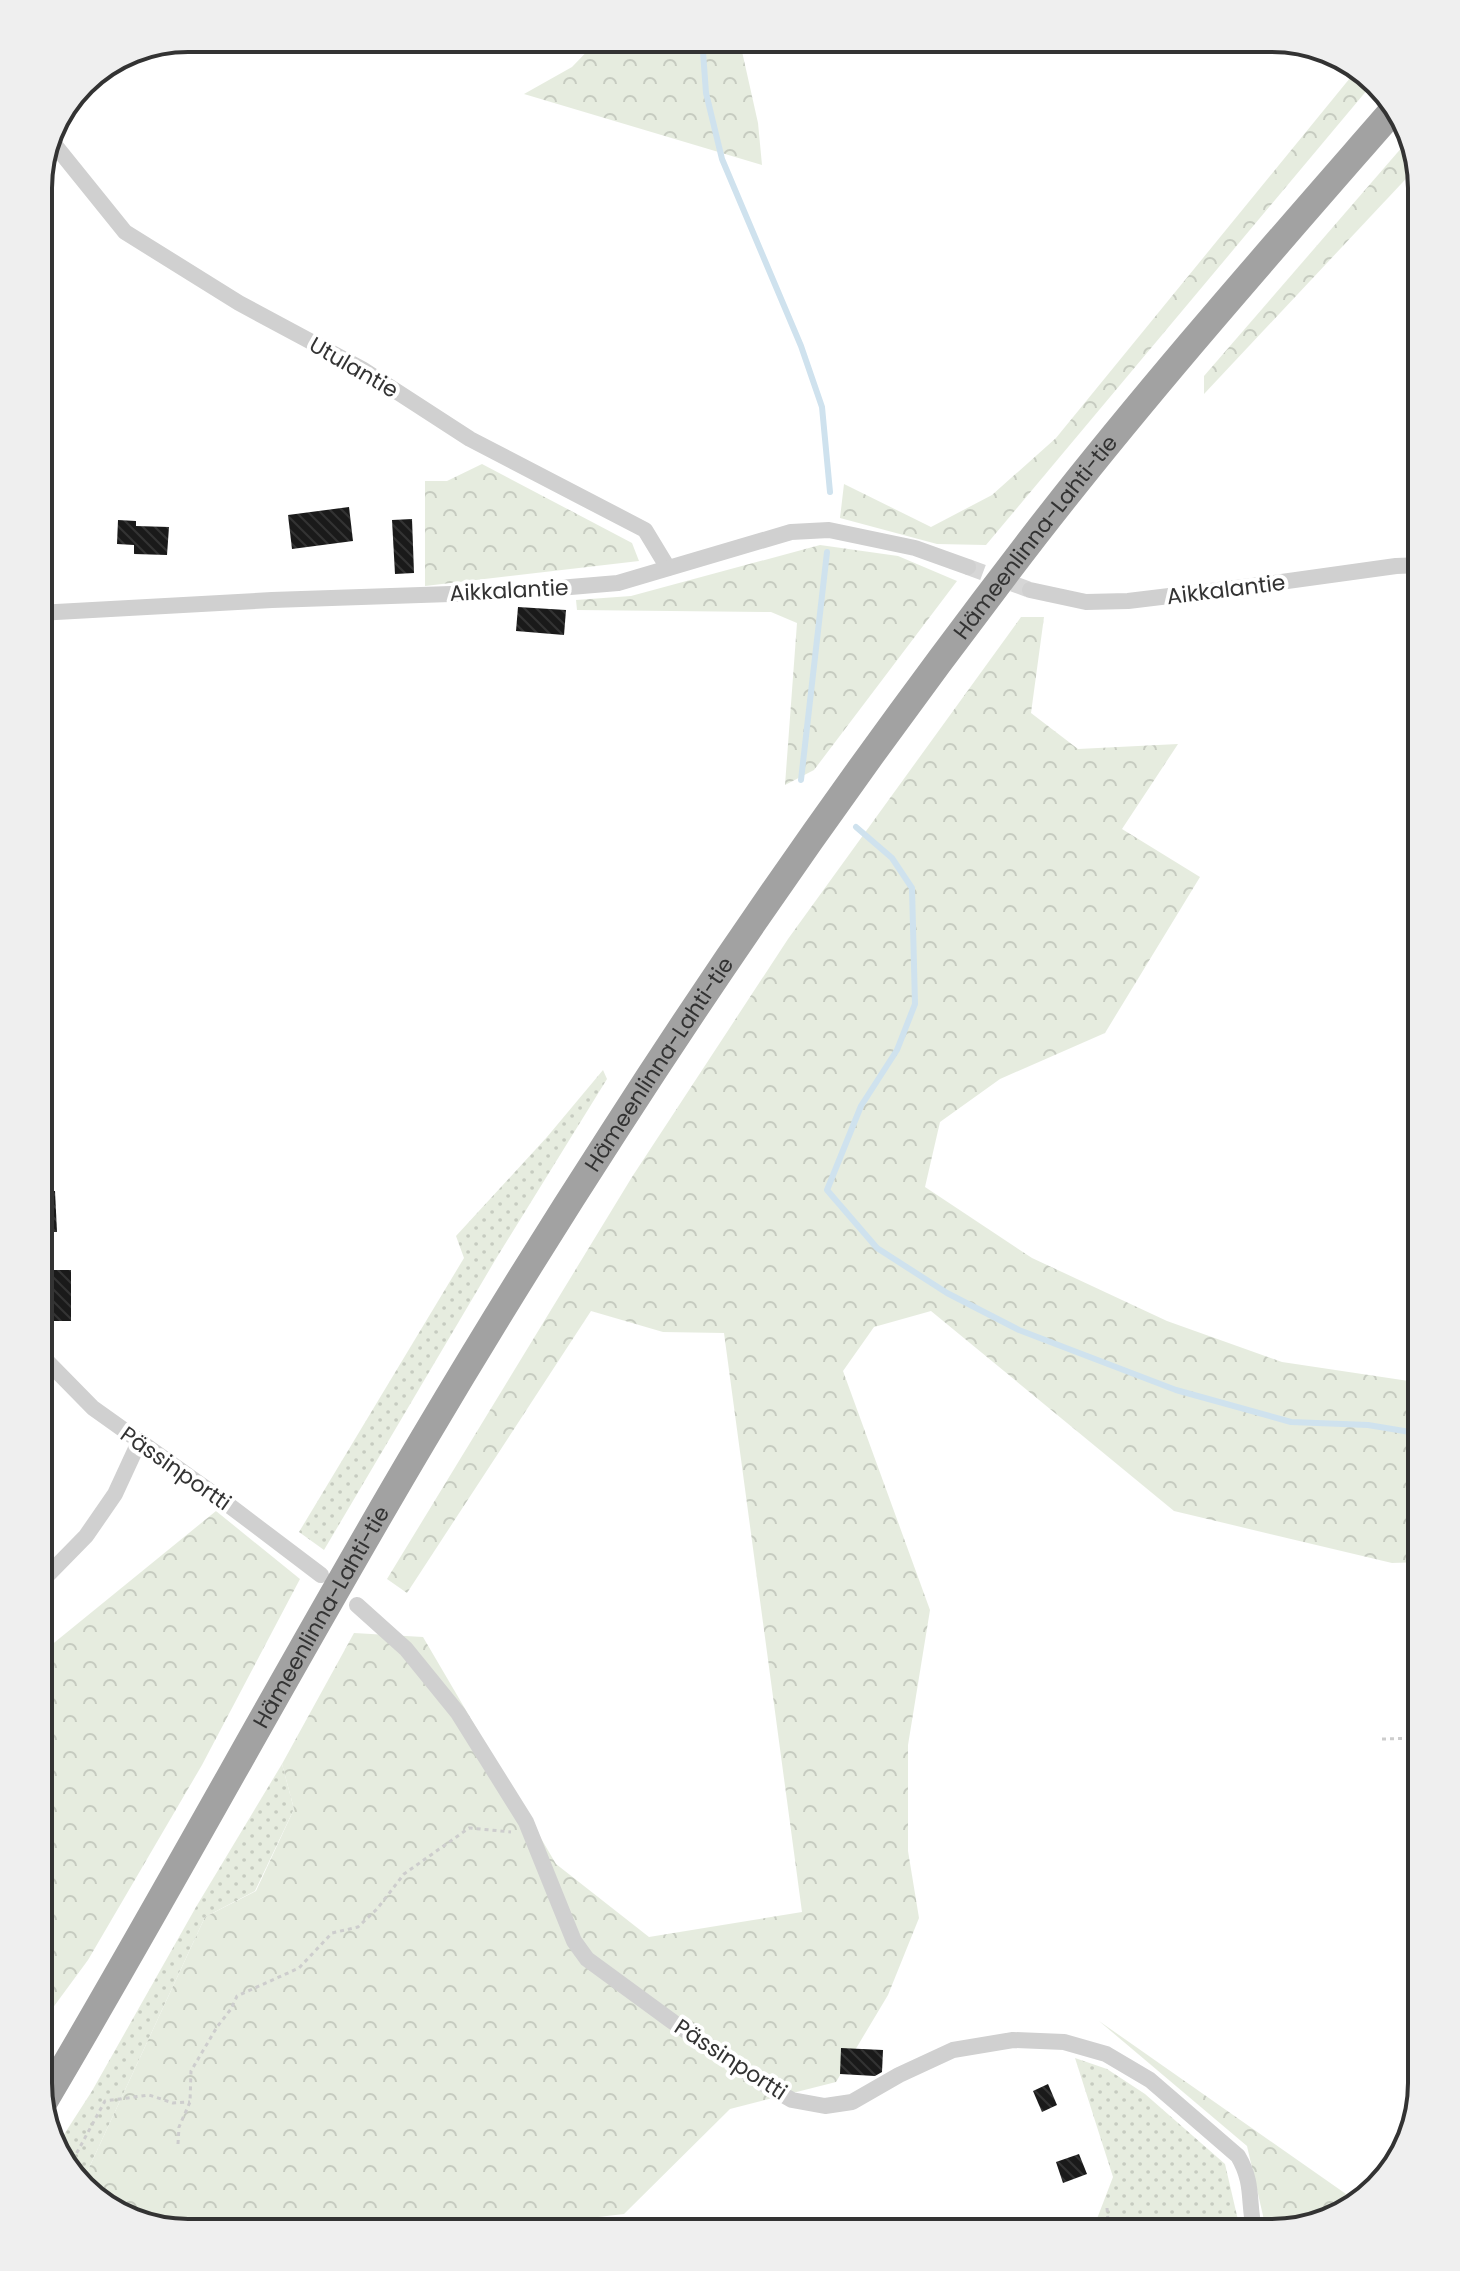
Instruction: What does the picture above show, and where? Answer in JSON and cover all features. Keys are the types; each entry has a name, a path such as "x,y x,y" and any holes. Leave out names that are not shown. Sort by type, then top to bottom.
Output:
{"highway":[{"name":"Hämeenlinna-Lahti-tie","path":"52,2087 422,1441 553,1227 722,968 928,677 1038,531 1180,356 1388,117"}],"street":[{"name":"Utulantie","path":"58,149 125,232 239,303 362,369 470,439 645,530 668,568"},
{"name":"Aikkalantie","path":"52,612 272,600 511,592 618,583 791,532 829,530 915,548 968,567"},
{"name":"Aikkalantie","path":"1030,590 1086,602 1128,601 1408,566"},
{"name":"Pässinportti","path":"52,1366 93,1408 321,1575"},
{"path":"52,1571 86,1536 115,1494 139,1442"},
{"name":"Pässinportti","path":"357,1605 406,1649 458,1713 526,1822 568,1929 587,1959 673,2022 792,2100 825,2106 852,2102 899,2075 953,2050 1013,2040 1064,2042 1106,2054 1150,2080 1238,2156 1247,2171 1251,2188 1252,2219"}],"path":[{"path":"1382,1739 1408,1738"},
{"path":"178,2144 179,2127 190,2102 191,2071 237,1996 299,1968 332,1933 358,1927 377,1909 404,1874 469,1828 531,1834"},
{"path":"74,2158 105,2101 149,2095 173,2103 190,2102"},
{"path":"1107,2208 1108,2219"}],"green space":[{"path":"586,52 742,52 758,123 762,165 524,94 572,67"},
{"path":"1351,77 1362,86 1367,91 986,545 937,544 840,518 844,484 931,527 992,495 1056,438"},
{"path":"1402,147 1407,178 1204,394 1204,376"},
{"path":"482,464 632,543 639,561 425,586 425,481 447,481"},
{"path":"820,545 898,556 957,581 814,770 785,785 797,623 771,612 577,610 576,600 631,596"},
{"path":"1021,617 1044,617 1031,713 1078,749 1178,744 1122,829 1200,877 1105,1033 1000,1079 940,1122 925,1187 1032,1258 1167,1321 1282,1362 1408,1381 1408,1562 1392,1563 1174,1511 931,1311 874,1327 843,1371 930,1610 908,1745 908,1851 919,1918 888,1995 836,2082 730,2109 624,2214 581,2219 179,2219 144,2212 128,2205 112,2196 86,2173 205,1917 256,1891 294,1809 282,1764 354,1633 423,1637 556,1864 649,1937 802,1912 724,1333 663,1332 591,1311 407,1593 387,1579 632,1177 788,939"},
{"path":"603,1070 607,1079 497,1257 324,1550 299,1532 464,1258 456,1236 547,1137"},
{"path":"216,1511 300,1579 202,1765 88,1960 52,2009 52,1644"},
{"path":"282,1764 294,1809 255,1891 205,1917 86,2173 63,2136 92,2091 196,1907"},
{"path":"1099,2021 1348,2196 1316,2212 1264,2219 1247,2146"},
{"path":"1075,2058 1107,2069 1145,2094 1225,2164 1238,2219 1097,2219 1113,2177"}],"building":[{"path":"349,507 353,541 292,549 288,515"},
{"path":"412,519 414,573 395,574 392,520"},
{"path":"118,520 136,521 136,526 169,527 167,555 134,554 134,545 117,544"},
{"path":"518,607 566,610 564,635 516,631"},
{"path":"52,1191 55,1191 57,1232 52,1232"},
{"path":"52,1270 71,1270 71,1321 52,1321"},
{"path":"841,2048 883,2050 882,2072 875,2076 840,2074"},
{"path":"1048,2084 1057,2105 1042,2112 1033,2091"},
{"path":"1079,2154 1087,2174 1063,2183 1056,2162"}],"waterway":[{"path":"703,52 706,93 722,159 801,346 822,407 830,492"},
{"path":"801,780 827,552"},
{"path":"856,827 892,858 912,888 915,1004 897,1050 861,1106 827,1190 877,1248 947,1293 1019,1330 1176,1390 1291,1422 1368,1425 1408,1432"}],"tunnel":[{"path":"968,567 1030,590"}]}
